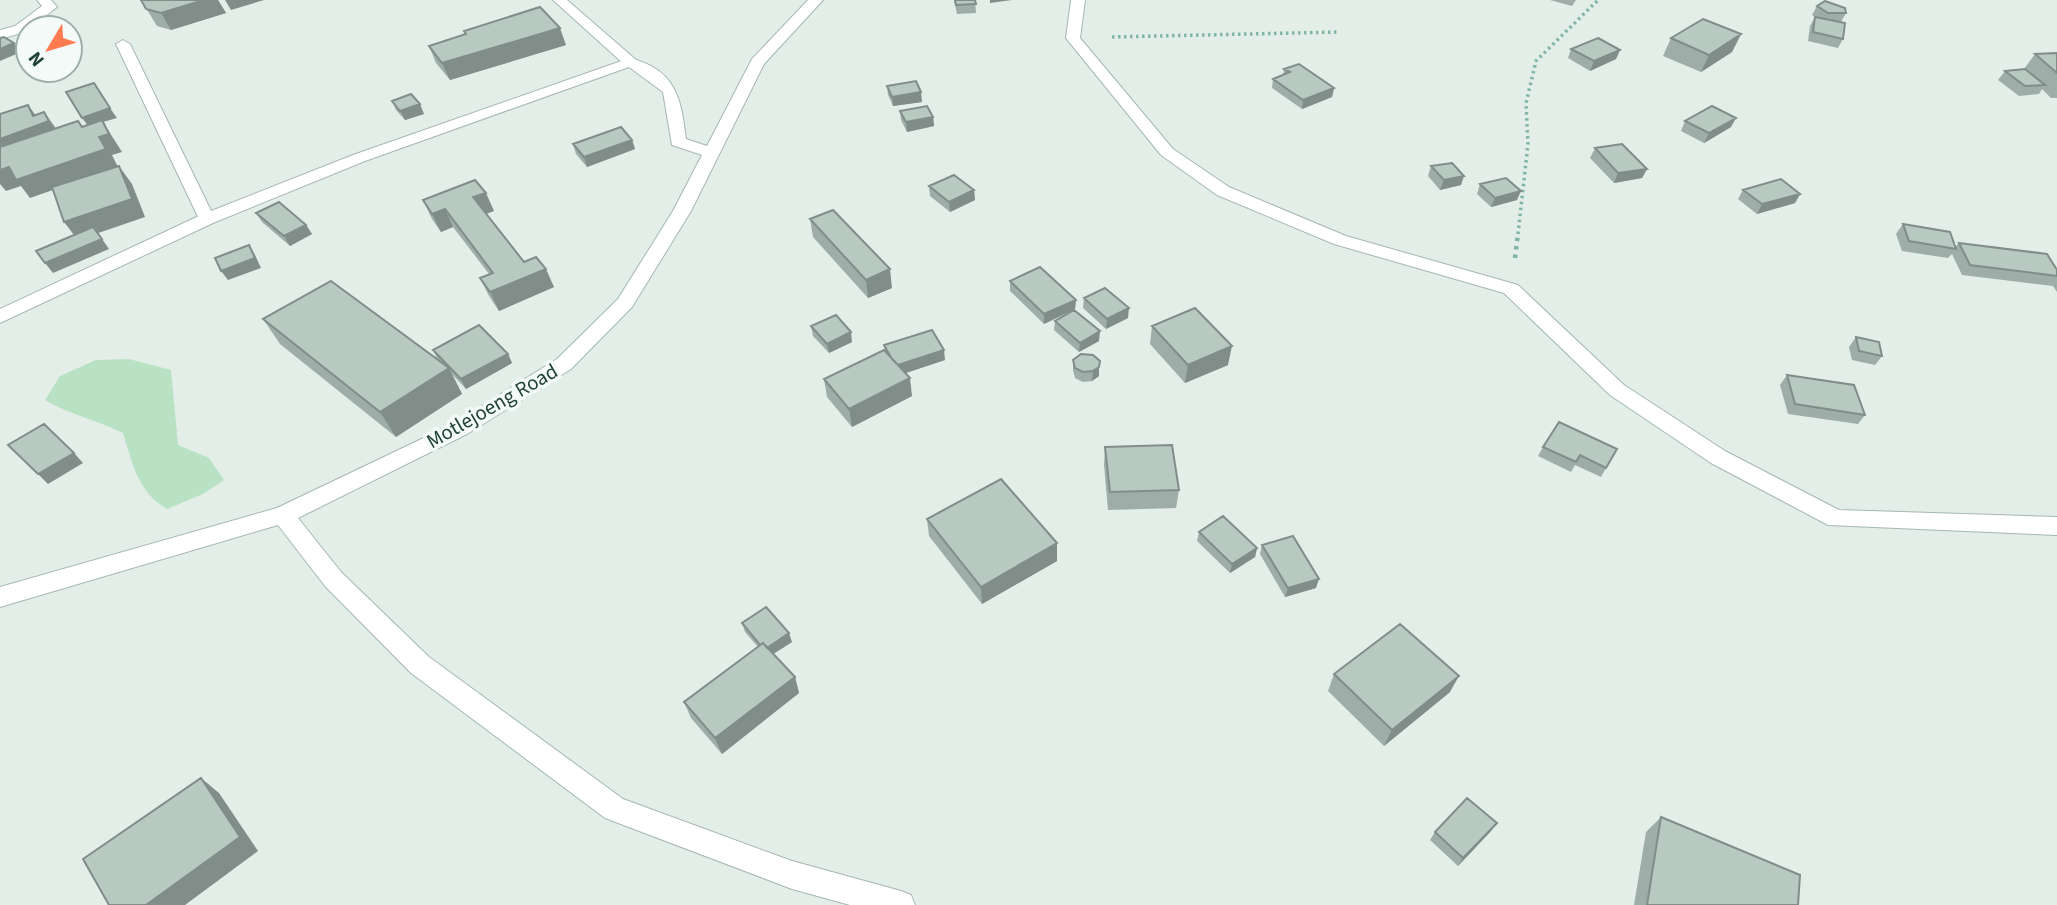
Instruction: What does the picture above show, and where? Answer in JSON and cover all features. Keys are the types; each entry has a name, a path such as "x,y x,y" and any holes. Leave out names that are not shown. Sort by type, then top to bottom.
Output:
{"street":[{"path":"0,35 20,29 50,7 44,0"},
{"name":"Motlejoeng Road","path":"0,597 283,515 460,429 564,364 625,303 682,211 709,152 757,62 816,0"},
{"path":"1078,0 1073,38 1167,152 1223,191 1340,240 1511,289 1617,390 1718,457 1836,519 2057,526"},
{"path":"0,317 207,219 359,158 630,62 662,80 673,91 678,142 709,152"},
{"path":"283,515 333,579 420,665 614,809 792,875 901,905"}],"lane":[{"path":"559,0 630,62"},
{"path":"123,44 207,219"}],"path":[{"path":"1511,289 1528,144 1526,103 1536,61 1598,0"},
{"path":"1073,38 1338,32"}],"green space":[{"path":"129,359 171,370 178,445 209,458 224,480 203,494 167,509 143,486 133,466 123,433 45,400 60,376 96,360"}],"building":[{"path":"141,0 204,0 161,13 146,9"},
{"path":"955,0 975,0 976,4 956,5"},
{"path":"1825,1 1845,8 1846,13 1828,13 1817,6"},
{"path":"540,7 560,28 442,63 429,46 466,34 464,31"},
{"path":"1815,17 1845,23 1843,39 1813,32"},
{"path":"1703,19 1741,34 1709,55 1671,38"},
{"path":"4,37 14,43 0,49 0,38"},
{"path":"1598,38 1620,50 1594,61 1571,49"},
{"path":"2057,53 2057,73 2035,54"},
{"path":"1299,64 1334,88 1303,100 1273,79 1290,72 1284,69"},
{"path":"2025,69 2045,85 2025,86 2005,71"},
{"path":"916,81 921,92 892,97 887,86"},
{"path":"94,83 110,108 82,118 66,92"},
{"path":"411,94 420,104 400,111 392,101"},
{"path":"28,105 33,116 44,112 49,121 0,139 0,114"},
{"path":"927,106 933,117 906,122 900,111"},
{"path":"1712,106 1736,118 1709,133 1685,121"},
{"path":"102,120 109,134 99,137 106,149 16,180 9,167 0,170 0,147 78,121 82,127"},
{"path":"621,127 632,140 584,157 573,144"},
{"path":"1622,144 1647,169 1618,173 1595,148"},
{"path":"1452,163 1464,176 1444,180 1431,166"},
{"path":"119,166 132,199 64,222 52,187"},
{"path":"954,175 974,190 949,202 929,186"},
{"path":"1506,178 1521,191 1495,198 1480,184"},
{"path":"1781,179 1800,194 1762,204 1743,190"},
{"path":"475,180 486,193 473,197 524,262 536,257 546,269 490,292 480,278 493,273 445,209 432,214 423,200"},
{"path":"279,202 306,225 284,236 256,213"},
{"path":"833,210 890,269 866,280 810,219"},
{"path":"1903,224 1950,232 1956,249 1909,241"},
{"path":"93,227 102,239 45,263 36,251"},
{"path":"1959,243 2047,254 2057,270 2057,276 1970,265"},
{"path":"249,245 255,258 221,271 215,258"},
{"path":"1040,267 1076,300 1044,314 1010,281"},
{"path":"331,281 449,368 380,412 263,319"},
{"path":"1105,288 1129,308 1107,319 1084,298"},
{"path":"1195,308 1232,346 1188,365 1152,326"},
{"path":"1074,310 1100,331 1080,343 1055,321"},
{"path":"836,315 851,332 827,344 811,326"},
{"path":"479,325 508,354 461,379 433,350"},
{"path":"932,330 944,350 898,365 884,345"},
{"path":"1856,337 1879,342 1882,356 1859,351"},
{"path":"884,350 910,378 849,409 824,379"},
{"path":"1081,354 1093,355 1100,361 1099,367 1083,372 1075,368 1073,360"},
{"path":"1787,375 1854,385 1865,415 1795,404"},
{"path":"1559,422 1617,449 1606,468 1580,455 1576,462 1543,447"},
{"path":"44,424 74,453 38,474 8,445"},
{"path":"1172,445 1179,490 1110,492 1105,447"},
{"path":"1001,479 1057,543 981,587 927,519"},
{"path":"1223,516 1257,548 1232,564 1199,532"},
{"path":"1293,536 1319,579 1288,588 1262,545"},
{"path":"766,607 789,633 767,648 763,643 760,645 742,623"},
{"path":"1400,624 1459,676 1392,730 1334,674"},
{"path":"763,643 795,677 715,738 684,702"},
{"path":"201,778 240,837 146,905 109,905 83,859"},
{"path":"1467,798 1497,823 1463,858 1435,832"},
{"path":"1661,817 1800,875 1798,905 1647,905"}]}
